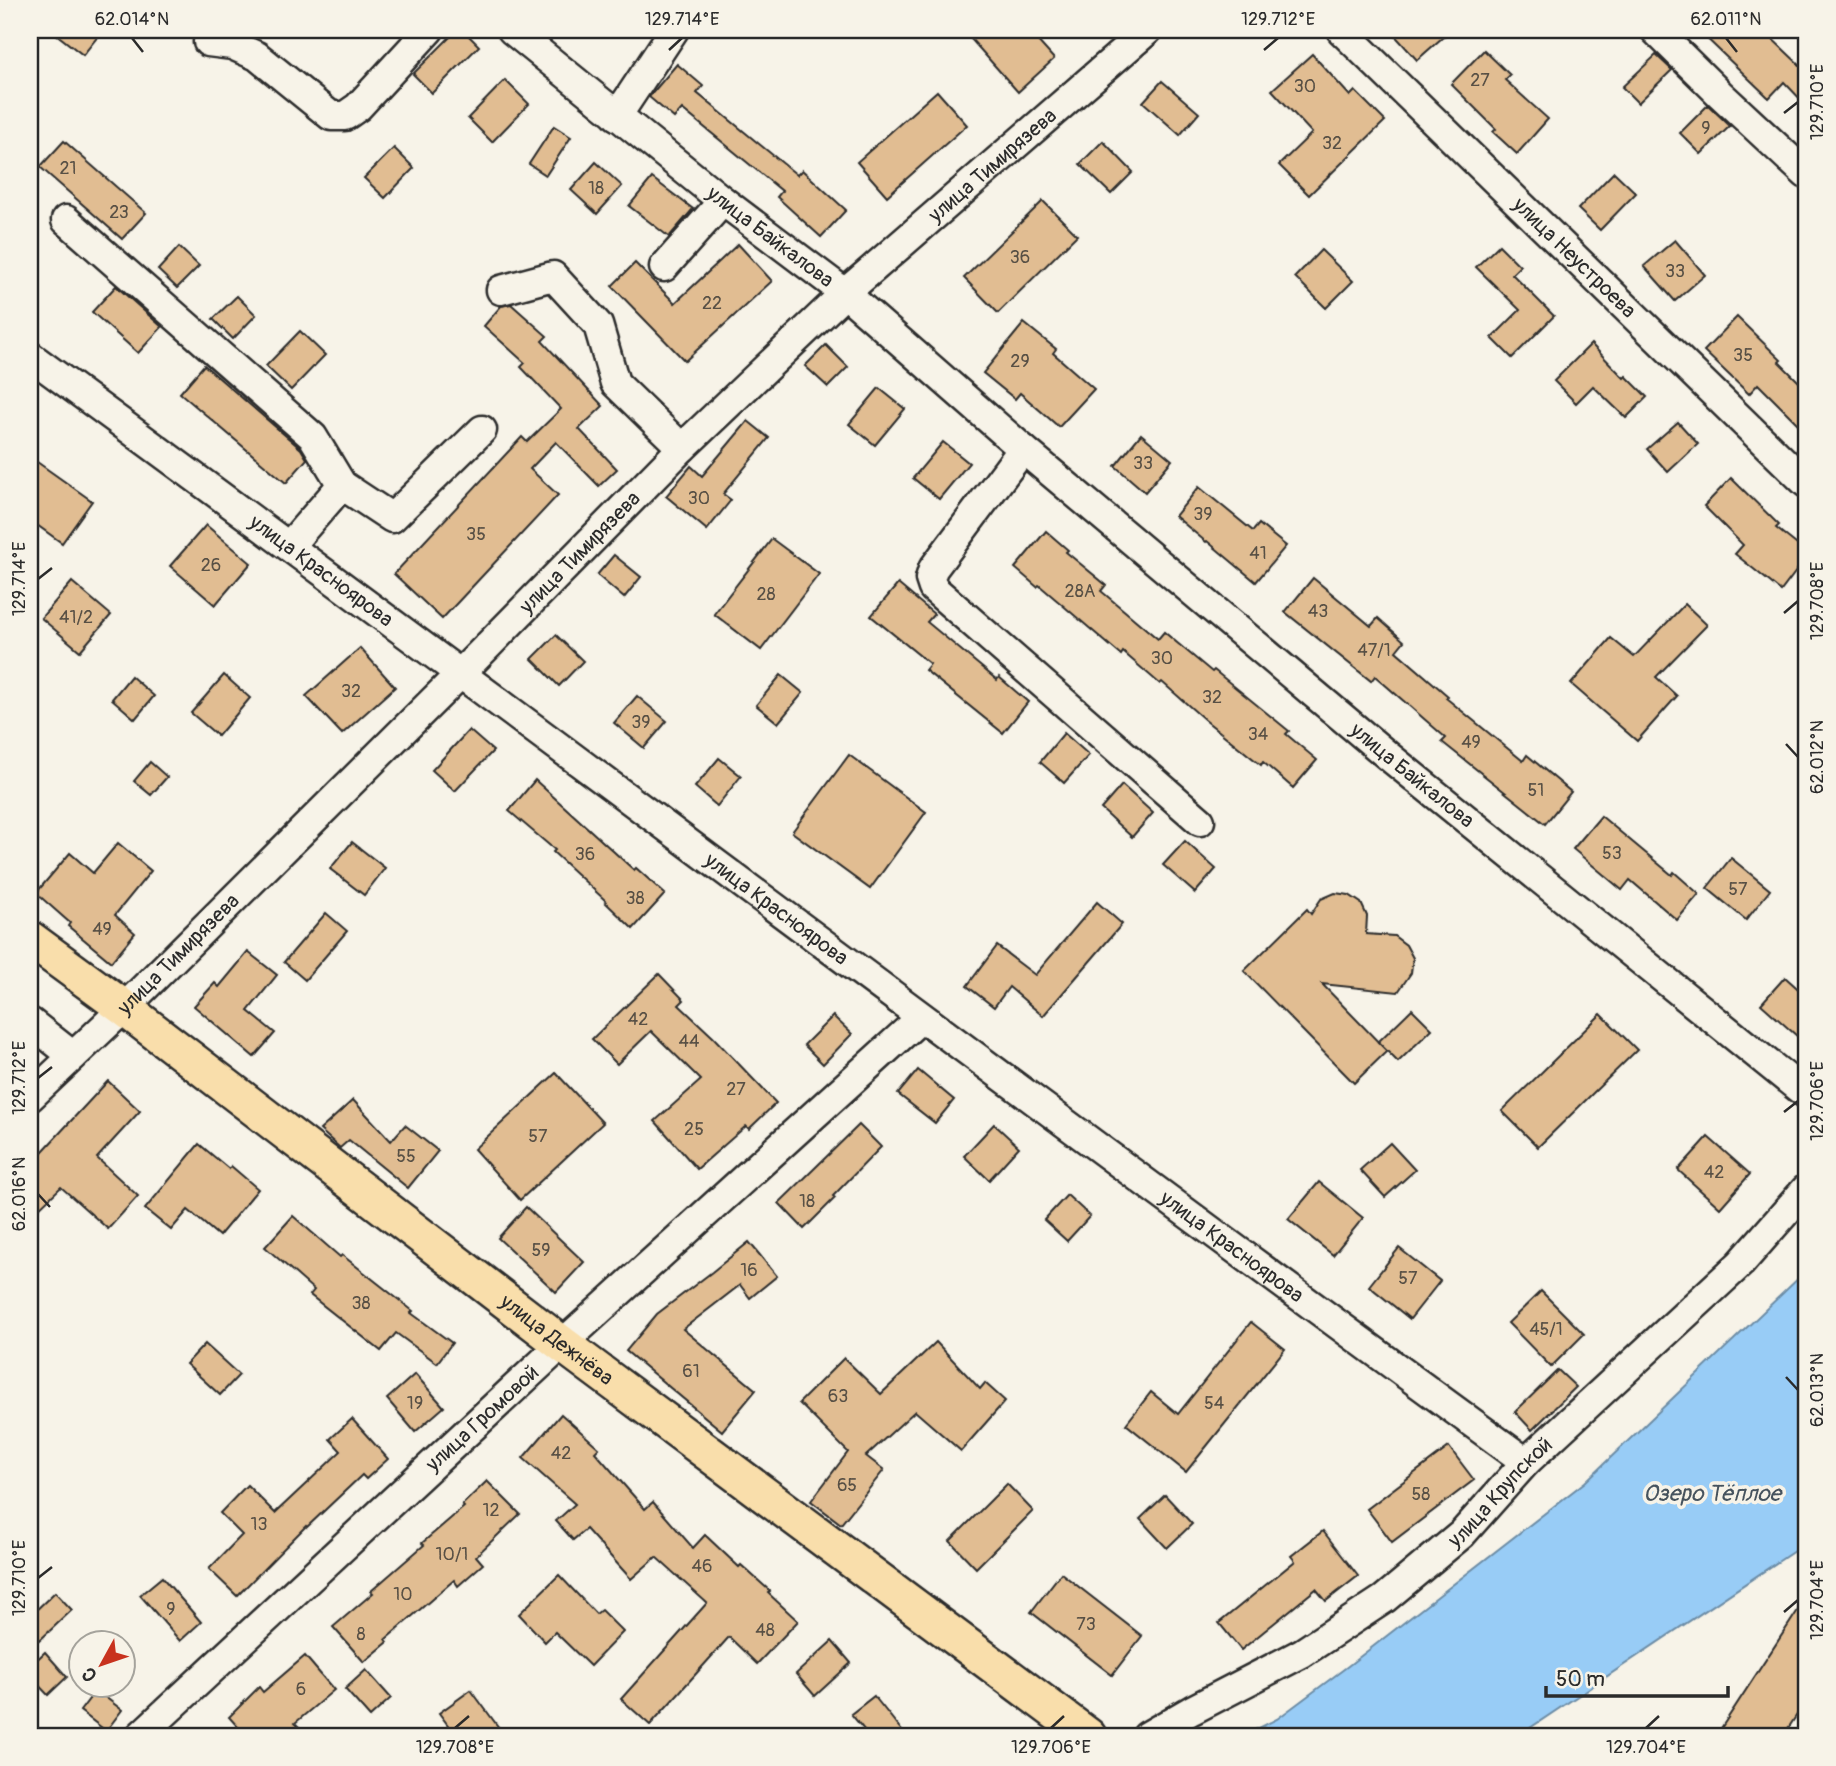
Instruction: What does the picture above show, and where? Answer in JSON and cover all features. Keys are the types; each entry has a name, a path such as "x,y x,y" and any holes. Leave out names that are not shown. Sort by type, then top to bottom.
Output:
{"main road":[{"name":"улица Дежнёва","path":"30,939 124,1007 562,1344 1088,1736"}],"street":[{"path":"208,42 232,45 257,56 331,116 345,116 358,107 429,30"},
{"name":"улица Байкалова","path":"512,30 723,201 845,293 1024,449 1387,755 1806,1094"},
{"path":"617,116 674,30"},
{"name":"улица Тимирязева","path":"30,1097 460,674 682,448 845,293 1148,30"},
{"name":"улица Неустроева","path":"1341,30 1806,483"},
{"path":"1656,30 1806,174"},
{"path":"664,267 723,201"},
{"path":"66,220 313,437 342,485 392,518 482,430"},
{"path":"501,290 553,276 598,325 615,383 682,448"},
{"name":"улица Красноярова","path":"30,356 921,1018 1526,1462"},
{"path":"1024,449 933,569 930,579 933,589 1200,821"},
{"path":"289,546 342,485"},
{"name":"улица Громовой","path":"140,1736 562,1344 921,1018"},
{"path":"30,1022 73,1056"},
{"name":"улица Крупской","path":"1146,1736 1302,1653 1384,1599 1462,1534 1526,1462 1741,1263 1806,1189"}],"water":[{"name":"Озеро Тёплое","path":"1806,1271 1806,1543 1518,1736 1243,1736 1277,1719 1585,1482"}],"building":[{"path":"51,30 103,30 83,55"},
{"path":"457,30 463,30 479,46 432,93 413,74"},
{"path":"963,30 1028,30 1054,59 1018,92"},
{"path":"1390,30 1451,30 1417,60"},
{"path":"1698,30 1763,30 1806,71 1806,105 1784,82 1769,98"},
{"path":"1484,50 1510,75 1505,80 1548,119 1517,154 1493,132 1496,129 1451,84"},
{"path":"1312,54 1350,96 1355,91 1385,121 1309,195 1279,165 1312,133 1272,90"},
{"path":"1656,55 1672,70 1638,103 1622,87"},
{"path":"677,64 703,86 697,93 797,175 802,170 846,210 821,237 777,197 782,191 682,109 674,118 649,97"},
{"path":"505,80 529,104 492,142 468,118"},
{"path":"1162,81 1199,113 1180,135 1143,102"},
{"path":"937,91 967,125 887,196 857,162"},
{"path":"1708,105 1730,126 1701,154 1680,133"},
{"path":"554,126 571,137 546,175 529,164"},
{"path":"64,141 146,213 122,239 40,167"},
{"path":"1103,141 1133,172 1111,194 1080,164"},
{"path":"394,148 414,168 385,198 364,178"},
{"path":"596,162 622,186 597,214 571,190"},
{"path":"1614,172 1636,193 1600,230 1578,209"},
{"path":"652,178 693,209 669,237 629,206"},
{"path":"1043,201 1077,235 998,313 964,278"},
{"path":"1675,240 1705,275 1675,301 1644,266"},
{"path":"738,244 772,281 685,361 612,286 635,263 675,303"},
{"path":"1499,245 1520,266 1512,274 1554,316 1512,358 1492,338 1520,310 1476,267"},
{"path":"179,247 199,266 177,288 158,270"},
{"path":"1321,250 1353,281 1326,308 1295,277"},
{"path":"116,286 162,327 138,353 92,312"},
{"path":"237,296 256,315 233,339 213,319"},
{"path":"511,304 547,336 542,341 603,406 579,429 617,469 599,486 556,442 530,469 558,495 442,619 394,574 522,437 527,442 561,409 521,367 525,363 484,326 501,306"},
{"path":"1737,317 1806,389 1806,432 1758,384 1749,394 1704,351"},
{"path":"1024,323 1056,349 1053,353 1094,389 1059,427 1020,393 1015,399 983,373"},
{"path":"300,331 325,355 291,390 266,366"},
{"path":"1591,344 1647,397 1626,418 1593,386 1576,403 1554,381"},
{"path":"826,345 848,367 828,387 805,366"},
{"path":"204,365 301,449 307,459 286,483 180,393"},
{"path":"879,388 905,409 875,445 849,424"},
{"path":"748,421 769,438 723,494 731,500 707,530 666,496 691,466 702,476"},
{"path":"1678,422 1698,444 1668,472 1647,449"},
{"path":"1141,434 1172,460 1145,492 1115,466"},
{"path":"943,442 969,463 939,499 913,478"},
{"path":"30,457 92,501 62,543 30,520"},
{"path":"1731,478 1779,525 1776,528 1806,552 1806,558 1781,591 1735,554 1743,545 1704,506"},
{"path":"1199,487 1253,531 1259,524 1286,546 1256,582 1175,516"},
{"path":"206,525 251,563 215,605 170,566"},
{"path":"1046,531 1068,550 1066,552 1106,585 1101,591 1158,639 1164,632 1212,672 1214,670 1289,731 1286,734 1317,760 1293,788 1263,762 1261,765 1205,720 1162,682 1160,684 1123,652 1121,655 1015,568"},
{"path":"772,539 819,574 761,650 714,614"},
{"path":"614,555 641,577 624,598 597,575"},
{"path":"1313,578 1371,626 1378,618 1404,641 1396,651 1448,696 1446,698 1523,761 1527,755 1571,792 1545,824 1442,742 1446,738 1375,676 1371,681 1285,612"},
{"path":"72,582 111,615 80,651 41,618"},
{"path":"898,584 934,614 927,622 1028,702 1003,733 925,670 930,664 871,616"},
{"path":"1685,604 1707,625 1656,677 1677,696 1637,741 1571,684 1611,638 1634,657"},
{"path":"556,635 583,661 559,686 532,659"},
{"path":"360,648 395,687 342,734 306,696"},
{"path":"224,675 250,698 218,736 191,713"},
{"path":"781,675 803,693 778,723 756,705"},
{"path":"131,676 154,696 135,719 112,699"},
{"path":"637,696 667,721 644,748 614,723"},
{"path":"469,730 493,751 455,791 432,770"},
{"path":"1064,733 1089,755 1064,783 1040,762"},
{"path":"849,755 926,812 870,889 792,832"},
{"path":"719,758 741,776 717,806 695,787"},
{"path":"150,762 167,777 151,795 134,781"},
{"path":"535,780 634,870 636,868 665,894 633,929 553,852 555,850 509,811"},
{"path":"1122,785 1153,813 1132,837 1101,809"},
{"path":"1601,816 1699,894 1677,920 1630,880 1622,890 1573,849"},
{"path":"1185,841 1216,869 1195,893 1163,865"},
{"path":"352,842 385,868 364,895 330,869"},
{"path":"118,843 151,871 115,915 135,933 111,962 68,926 70,923 36,893 70,853 93,873"},
{"path":"1731,858 1770,890 1746,920 1707,888"},
{"path":"1335,893 1349,895 1361,903 1367,916 1366,934 1394,936 1406,945 1413,958 1411,973 1398,992 1322,984 1387,1051 1354,1083 1244,971 1307,909 1311,914 1321,899"},
{"path":"1097,902 1122,924 1043,1016 1009,987 994,1007 967,986 997,946 1035,975"},
{"path":"326,913 347,931 305,980 284,962"},
{"path":"248,952 277,975 248,1011 275,1033 254,1057 194,1006 215,983 219,987"},
{"path":"659,974 684,1000 679,1005 776,1103 749,1129 746,1126 697,1169 655,1121 701,1080 651,1031 617,1064 592,1039"},
{"path":"1785,977 1806,996 1806,1026 1797,1036 1761,1004"},
{"path":"1412,1009 1432,1029 1398,1062 1378,1042"},
{"path":"1601,1014 1637,1050 1538,1147 1502,1111"},
{"path":"833,1016 852,1034 823,1064 804,1045"},
{"path":"918,1070 954,1100 935,1123 898,1094"},
{"path":"556,1073 603,1123 520,1200 474,1149"},
{"path":"108,1081 140,1111 97,1158 138,1196 108,1229 61,1187 30,1217 30,1165"},
{"path":"353,1100 391,1141 405,1125 438,1151 408,1188 349,1140 340,1148 320,1130"},
{"path":"994,1124 1019,1147 989,1180 964,1156"},
{"path":"859,1125 881,1147 804,1229 779,1203"},
{"path":"1708,1137 1750,1174 1720,1208 1678,1170"},
{"path":"1390,1143 1415,1170 1385,1197 1360,1170"},
{"path":"199,1144 258,1189 219,1236 188,1210 171,1230 145,1209"},
{"path":"1319,1182 1363,1218 1333,1255 1288,1219"},
{"path":"1067,1195 1090,1216 1067,1241 1044,1220"},
{"path":"526,1207 584,1262 556,1292 498,1238"},
{"path":"293,1216 340,1257 342,1255 413,1311 411,1313 452,1343 437,1363 396,1333 381,1351 310,1295 314,1290 265,1247"},
{"path":"749,1242 777,1276 750,1298 740,1285 683,1329 756,1390 722,1431 626,1351 657,1314"},
{"path":"1399,1248 1440,1281 1410,1319 1369,1286"},
{"path":"1541,1291 1584,1334 1551,1367 1508,1323"},
{"path":"1251,1322 1285,1349 1186,1472 1126,1424 1151,1392 1178,1414"},
{"path":"936,1342 980,1389 985,1383 1005,1401 961,1451 915,1411 866,1456 884,1470 841,1524 811,1501 848,1452 799,1403 844,1358 881,1394"},
{"path":"205,1344 239,1375 220,1395 186,1364"},
{"path":"1558,1370 1576,1387 1532,1430 1515,1412"},
{"path":"415,1374 444,1407 415,1432 387,1399"},
{"path":"561,1414 599,1448 595,1452 645,1509 653,1502 693,1548 705,1535 770,1591 768,1593 798,1621 757,1664 729,1637 650,1725 621,1699 707,1603 656,1557 631,1579 586,1529 573,1540 556,1521 575,1504 523,1458"},
{"path":"352,1419 388,1459 366,1479 362,1475 306,1526 237,1596 209,1569 242,1535 220,1513 247,1485 275,1513 341,1451 330,1439"},
{"path":"1449,1447 1474,1480 1392,1542 1367,1509"},
{"path":"487,1481 520,1514 476,1556 483,1564 458,1586 454,1580 386,1639 388,1642 364,1662 333,1627 424,1545 422,1543 464,1507 462,1505"},
{"path":"1007,1484 1033,1511 976,1568 950,1541"},
{"path":"1165,1495 1192,1524 1167,1548 1140,1519"},
{"path":"1323,1531 1358,1576 1326,1601 1316,1589 1241,1650 1219,1623 1295,1561 1291,1556"},
{"path":"1061,1573 1142,1636 1112,1675 1031,1612"},
{"path":"559,1575 596,1614 601,1610 623,1632 590,1666 555,1632 545,1642 519,1614"},
{"path":"162,1577 201,1622 180,1641 140,1595"},
{"path":"55,1592 72,1610 40,1640 30,1629 30,1616"},
{"path":"1806,1598 1806,1701 1783,1736 1716,1736"},
{"path":"832,1641 851,1663 815,1696 796,1674"},
{"path":"45,1652 66,1678 48,1695 30,1676 30,1666"},
{"path":"305,1656 334,1690 295,1723 308,1736 229,1736 238,1727 229,1717 259,1687 263,1692"},
{"path":"366,1670 391,1698 370,1717 345,1689"},
{"path":"471,1690 505,1736 456,1736 439,1713"},
{"path":"874,1696 906,1736 869,1736 851,1714"},
{"path":"88,1700 109,1700 122,1710 106,1731 80,1711"}]}
